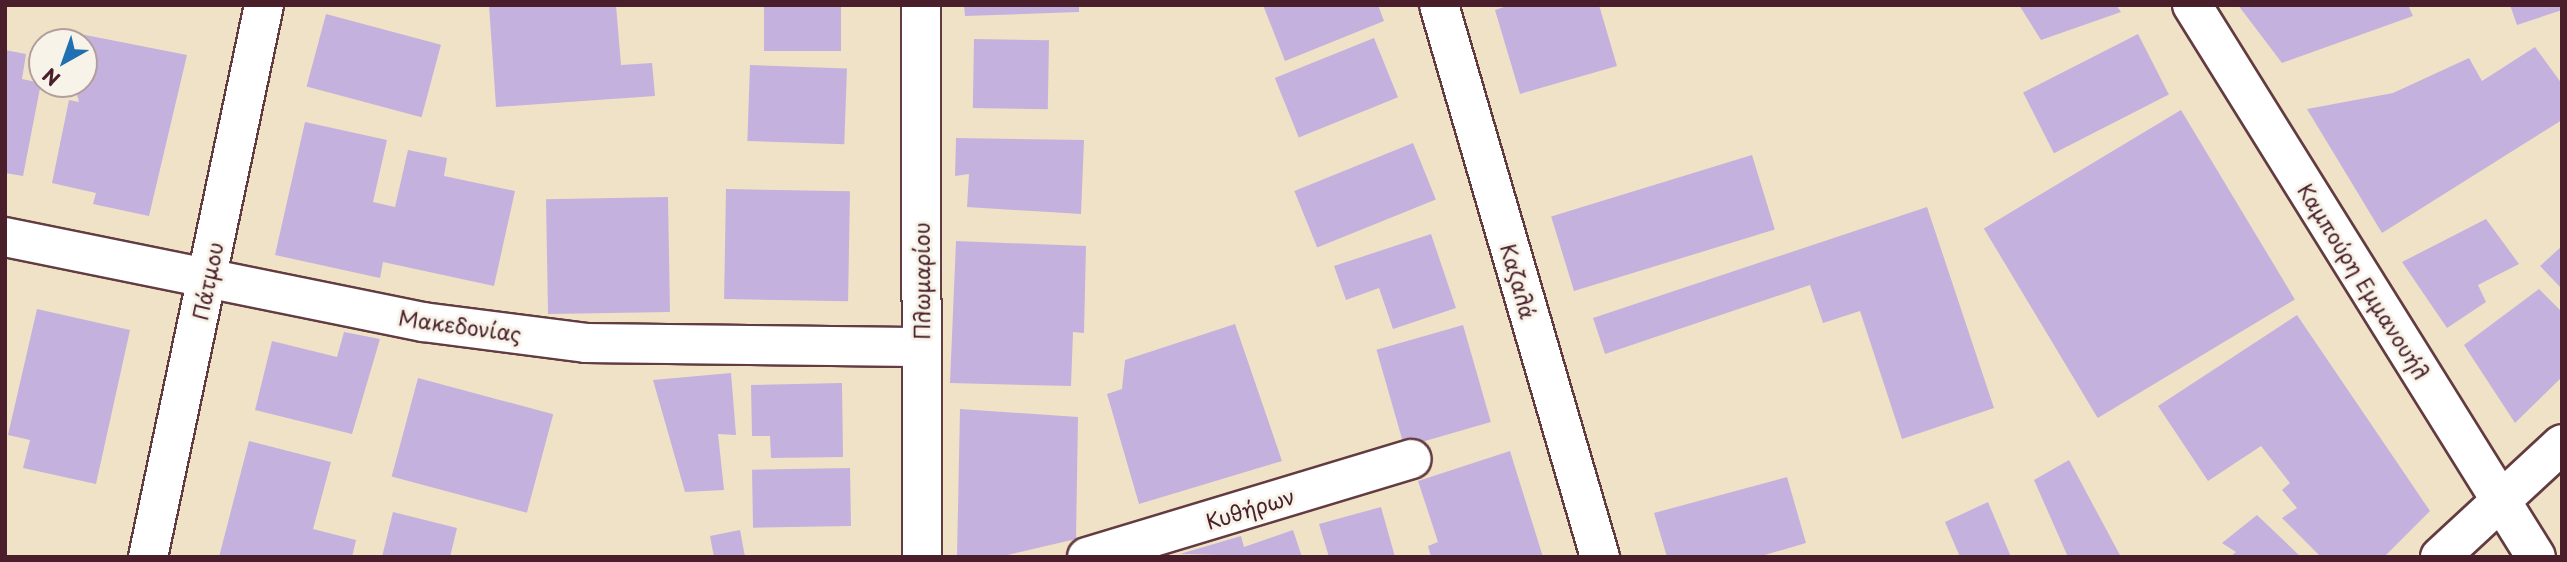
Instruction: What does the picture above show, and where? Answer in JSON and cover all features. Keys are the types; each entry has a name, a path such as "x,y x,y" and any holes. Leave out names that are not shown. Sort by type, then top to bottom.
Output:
{"street":[{"name":"Πάτμου","path":"148,557 264,5"},
{"name":"Πλωμαρίου","path":"921,5 922,557"},
{"name":"Καζαλά","path":"1439,5 1600,557"},
{"name":"Καμπούρη Εμμανουήλ","path":"2192,5 2536,557"},
{"name":"Μακεδονίας","path":"5,237 423,322 586,343 922,347"},
{"path":"2440,557 2562,444"},
{"name":"Κυθήρων","path":"1087,557 1169,545 1412,459"}],"building":[{"path":"489,5 616,5 621,65 652,63 655,96 496,107"},
{"path":"764,5 841,5 841,51 764,51"},
{"path":"964,5 1079,5 1079,12 965,16"},
{"path":"1263,5 1378,5 1384,21 1285,61"},
{"path":"1510,5 1599,5 1617,66 1520,94 1495,10"},
{"path":"2019,5 2116,5 2121,12 2041,40"},
{"path":"2238,5 2408,5 2413,16 2282,63"},
{"path":"2510,5 2562,5 2562,10 2517,25"},
{"path":"326,14 441,45 422,117 307,86"},
{"path":"2138,34 2169,95 2054,153 2023,93"},
{"path":"98,37 187,55 149,216 93,204 96,193 52,183 69,100 79,102 78,98 98,98"},
{"path":"1374,38 1398,97 1299,137 1275,78"},
{"path":"974,39 1049,40 1048,109 973,108"},
{"path":"2535,47 2562,84 2562,120 2382,233 2307,109 2393,93 2469,58 2482,81"},
{"path":"5,50 26,54 22,79 28,80 28,98 38,98 23,176 5,173"},
{"path":"750,65 847,68 844,144 747,141"},
{"path":"2181,110 2295,299 2098,418 1984,228"},
{"path":"305,122 387,140 373,202 395,207 408,150 447,158 444,176 515,191 494,286 383,262 380,278 275,255"},
{"path":"956,138 1084,140 1081,214 967,207 969,174 955,176"},
{"path":"1413,143 1436,200 1317,248 1294,191"},
{"path":"1752,155 1775,230 1574,291 1551,216"},
{"path":"726,189 850,191 848,301 724,299"},
{"path":"668,197 670,312 548,314 546,199"},
{"path":"1927,207 1994,408 1902,439 1860,311 1823,323 1810,285 1605,354 1593,318"},
{"path":"2486,219 2519,264 2478,285 2486,302 2447,328 2402,262"},
{"path":"1431,234 1456,308 1393,329 1379,288 1346,300 1334,266"},
{"path":"956,241 1086,246 1084,333 1073,332 1071,386 950,383"},
{"path":"2562,246 2562,289 2540,266"},
{"path":"2539,289 2562,312 2562,377 2515,423 2464,345"},
{"path":"37,309 130,330 96,484 23,468 30,440 8,435"},
{"path":"2297,315 2430,511 2384,557 2321,557 2282,518 2297,508 2282,490 2290,483 2261,446 2208,481 2158,406"},
{"path":"1235,324 1282,461 1139,504 1107,394 1122,389 1125,360"},
{"path":"1463,325 1491,422 1404,447 1376,350"},
{"path":"344,332 380,339 352,434 255,410 272,341 337,357"},
{"path":"731,373 736,435 718,434 724,490 685,492 653,380"},
{"path":"418,378 553,414 527,513 392,477"},
{"path":"842,383 843,457 771,458 770,436 752,436 751,385"},
{"path":"960,409 1078,417 1076,539 999,557 957,557"},
{"path":"249,441 331,462 313,529 356,540 352,557 219,557"},
{"path":"1510,451 1543,557 1431,557 1428,546 1438,542 1418,481"},
{"path":"2069,460 2121,557 2068,557 2034,480"},
{"path":"850,468 851,526 753,528 752,470"},
{"path":"1787,477 1806,543 1758,557 1667,557 1654,513"},
{"path":"1988,502 2011,557 1960,557 1945,522"},
{"path":"1381,507 1395,557 1329,557 1319,524"},
{"path":"393,512 457,528 450,557 382,557"},
{"path":"2257,515 2301,557 2230,557 2236,552 2222,543"},
{"path":"740,530 745,557 714,557 710,536"},
{"path":"1293,530 1302,557 1180,554 1241,536 1244,547"}]}
